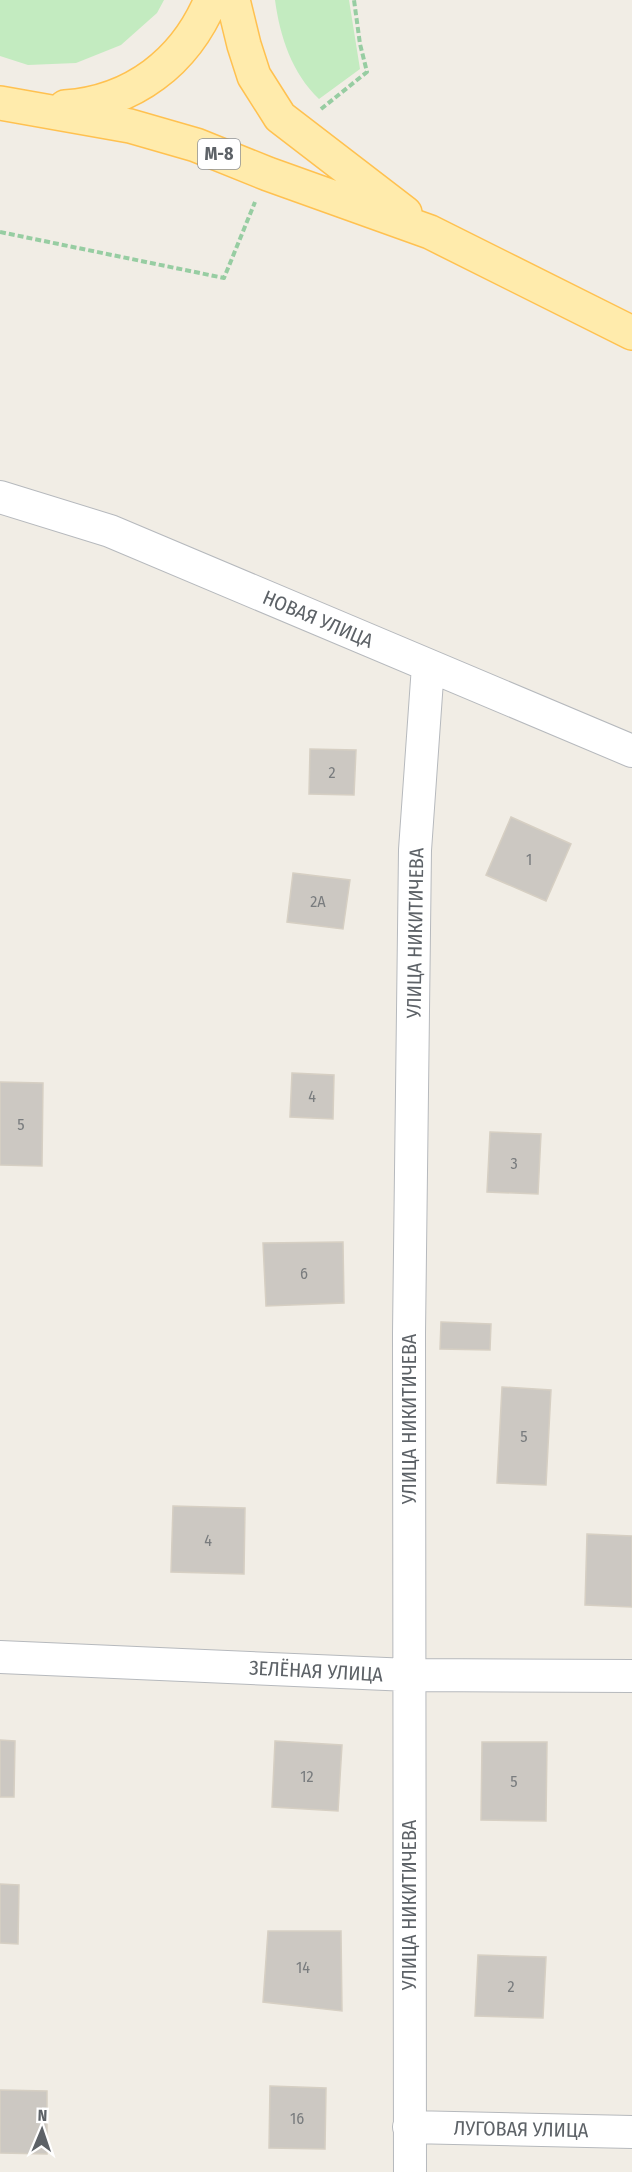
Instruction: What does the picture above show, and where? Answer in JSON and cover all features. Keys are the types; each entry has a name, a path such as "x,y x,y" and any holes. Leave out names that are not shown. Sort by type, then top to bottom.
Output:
{"main road":[{"name":"М-8","path":"0,103 67,107 101,101 130,89 162,69 181,52 203,20 211,0"},
{"name":"М-8","path":"233,0 254,76 280,117 430,232"},
{"name":"М-8","path":"0,103 130,126 196,145 268,174 430,232 632,333"}],"street":[{"name":"НОВАЯ УЛИЦА","path":"0,497 110,531 632,751"},
{"name":"УЛИЦА НИКИТИЧЕВА","path":"410,2172 409,1333 416,850 428,666"},
{"name":"ЗЕЛЁНАЯ УЛИЦА","path":"0,1657 409,1675 632,1676"},
{"name":"ЛУГОВАЯ УЛИЦА","path":"409,2127 632,2132"}],"path":[{"path":"316,113 367,72 360,44 354,0"},
{"path":"0,232 224,278 256,199"}],"green space":[{"path":"0,0 164,0 157,13 121,45 76,63 28,65 0,56"},
{"path":"275,0 349,0 360,69 319,99 301,78 289,54 280,27"}],"building":[{"path":"310,749 356,750 354,795 309,794"},
{"path":"511,817 571,844 546,901 486,875"},
{"path":"293,873 350,880 343,929 287,922"},
{"path":"292,1073 334,1075 333,1119 290,1117"},
{"path":"0,1082 43,1083 42,1166 0,1165"},
{"path":"490,1132 541,1134 538,1194 487,1192"},
{"path":"343,1242 344,1303 266,1306 263,1243"},
{"path":"441,1322 491,1324 490,1350 440,1349"},
{"path":"502,1387 551,1390 546,1485 497,1483"},
{"path":"173,1506 245,1508 244,1574 171,1572"},
{"path":"587,1534 632,1536 632,1607 585,1605"},
{"path":"0,1740 15,1741 14,1797 0,1797"},
{"path":"275,1741 342,1745 338,1811 272,1807"},
{"path":"482,1742 547,1742 546,1821 481,1820"},
{"path":"0,1884 19,1885 18,1944 0,1943"},
{"path":"268,1931 341,1931 342,2011 263,2002"},
{"path":"478,1955 546,1957 543,2018 475,2016"},
{"path":"270,2086 326,2088 325,2149 269,2148"},
{"path":"0,2090 47,2091 47,2154 0,2153"}]}
